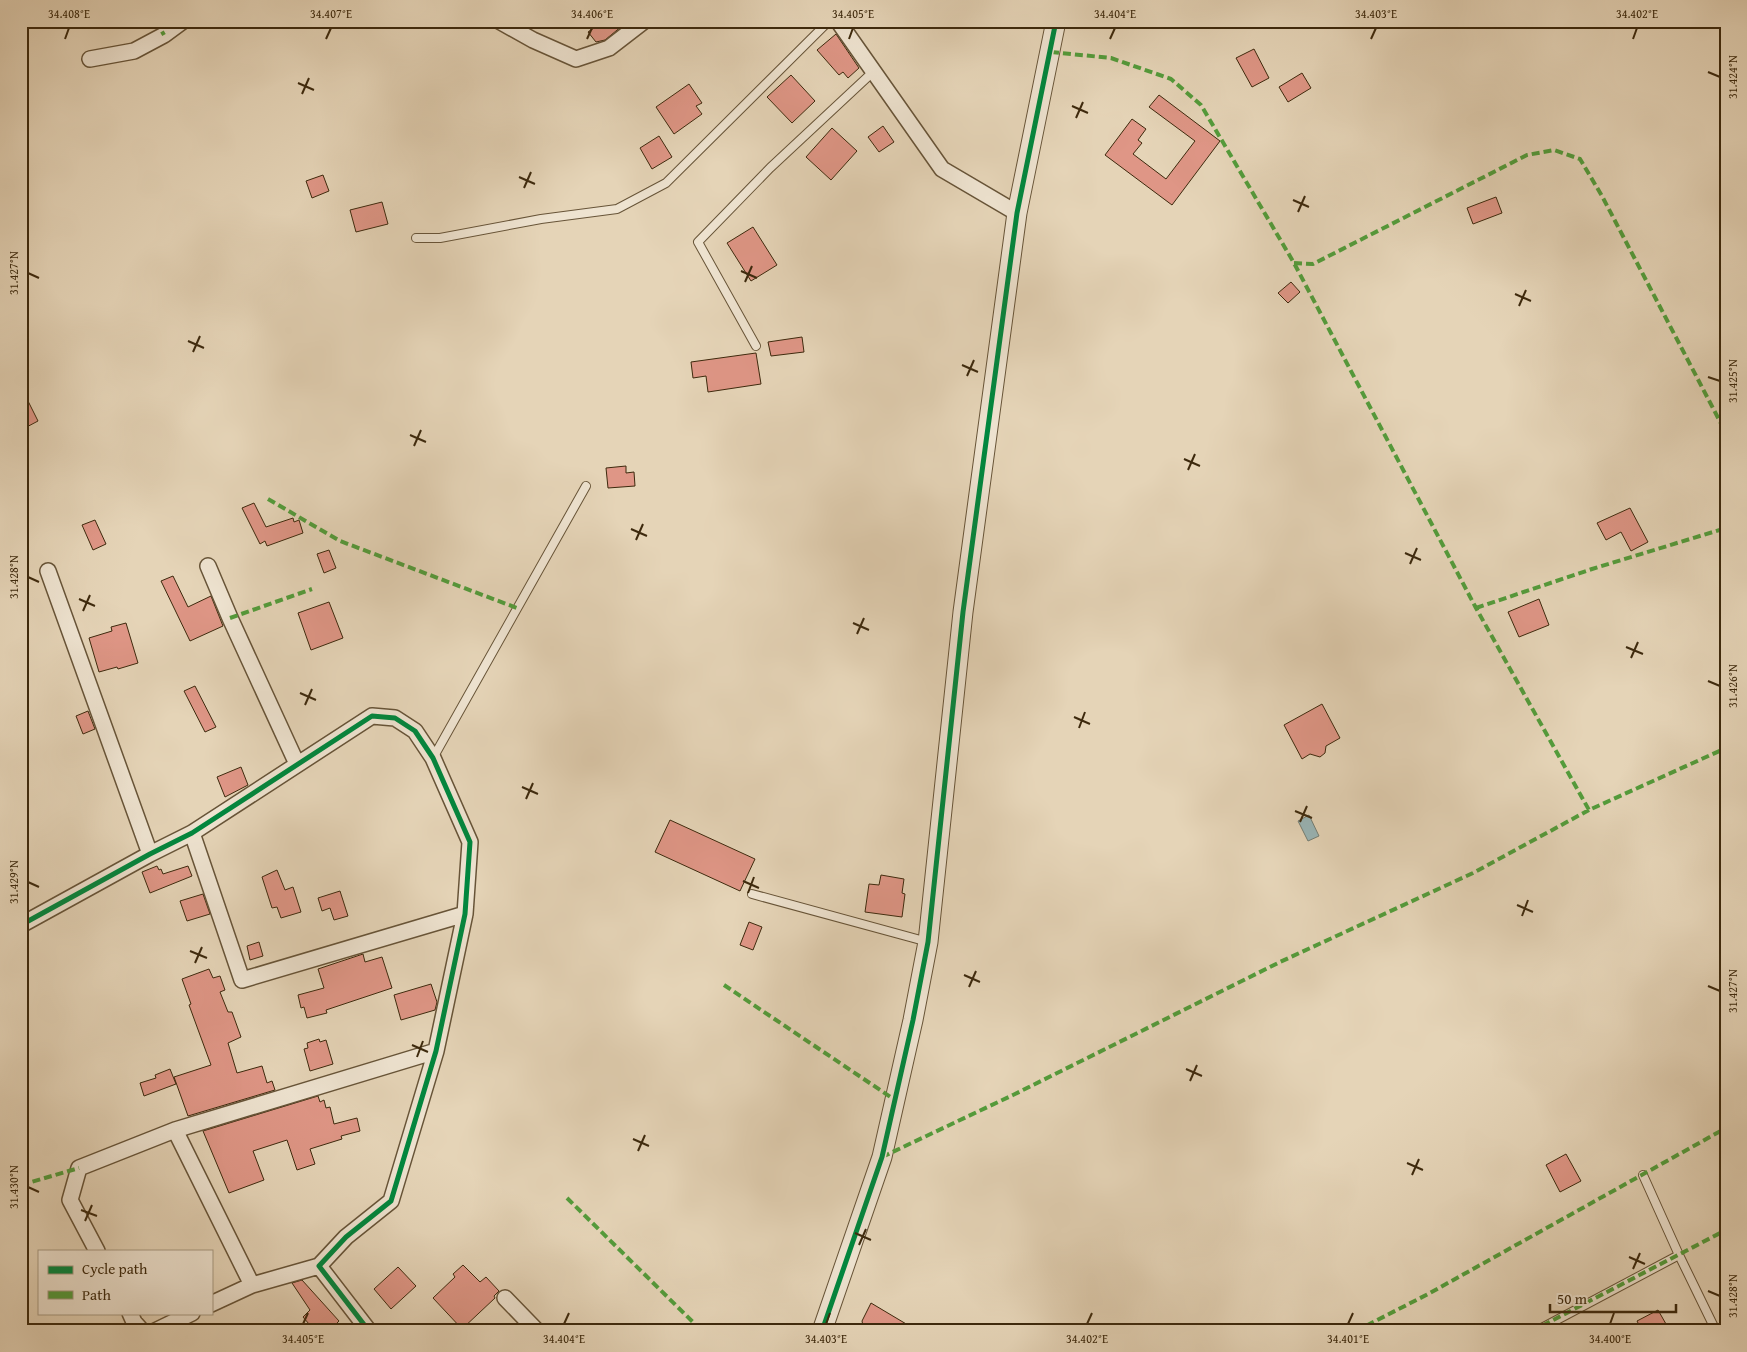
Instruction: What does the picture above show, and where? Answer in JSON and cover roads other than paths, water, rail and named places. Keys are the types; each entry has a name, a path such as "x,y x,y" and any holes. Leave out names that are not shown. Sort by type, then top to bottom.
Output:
{"street":[{"path":"90,59 134,51 164,35 183,21"},
{"path":"499,21 533,40 576,59 609,48 644,21"},
{"path":"838,21 942,169 1017,214"},
{"path":"822,1331 882,1158 928,942 963,612 1017,214 1056,21"},
{"path":"208,566 297,764"},
{"path":"48,571 150,854"},
{"path":"21,925 192,833 372,716 395,718 415,731 433,758 470,842 465,914 436,1051 391,1201 346,1237 320,1266 252,1285 212,1304"},
{"path":"192,833 242,980 465,914"},
{"path":"95,1250 70,1200 80,1168 175,1130 436,1051"},
{"path":"175,1130 252,1285"},
{"path":"320,1266 369,1331"},
{"path":"505,1298 537,1331"},
{"path":"130,1314 134,1322 142,1331"},
{"path":"155,1331 190,1314"}],"lane":[{"path":"416,238 440,238 541,219 617,208 666,182 829,21"},
{"path":"756,346 698,242 770,168 874,70"},
{"path":"433,758 586,486"},
{"path":"752,894 928,942"},
{"path":"1643,1174 1679,1255 1716,1331"},
{"path":"1536,1331 1679,1255"}],"water":[{"path":"1309,815 1319,836 1308,841 1298,821"}]}
